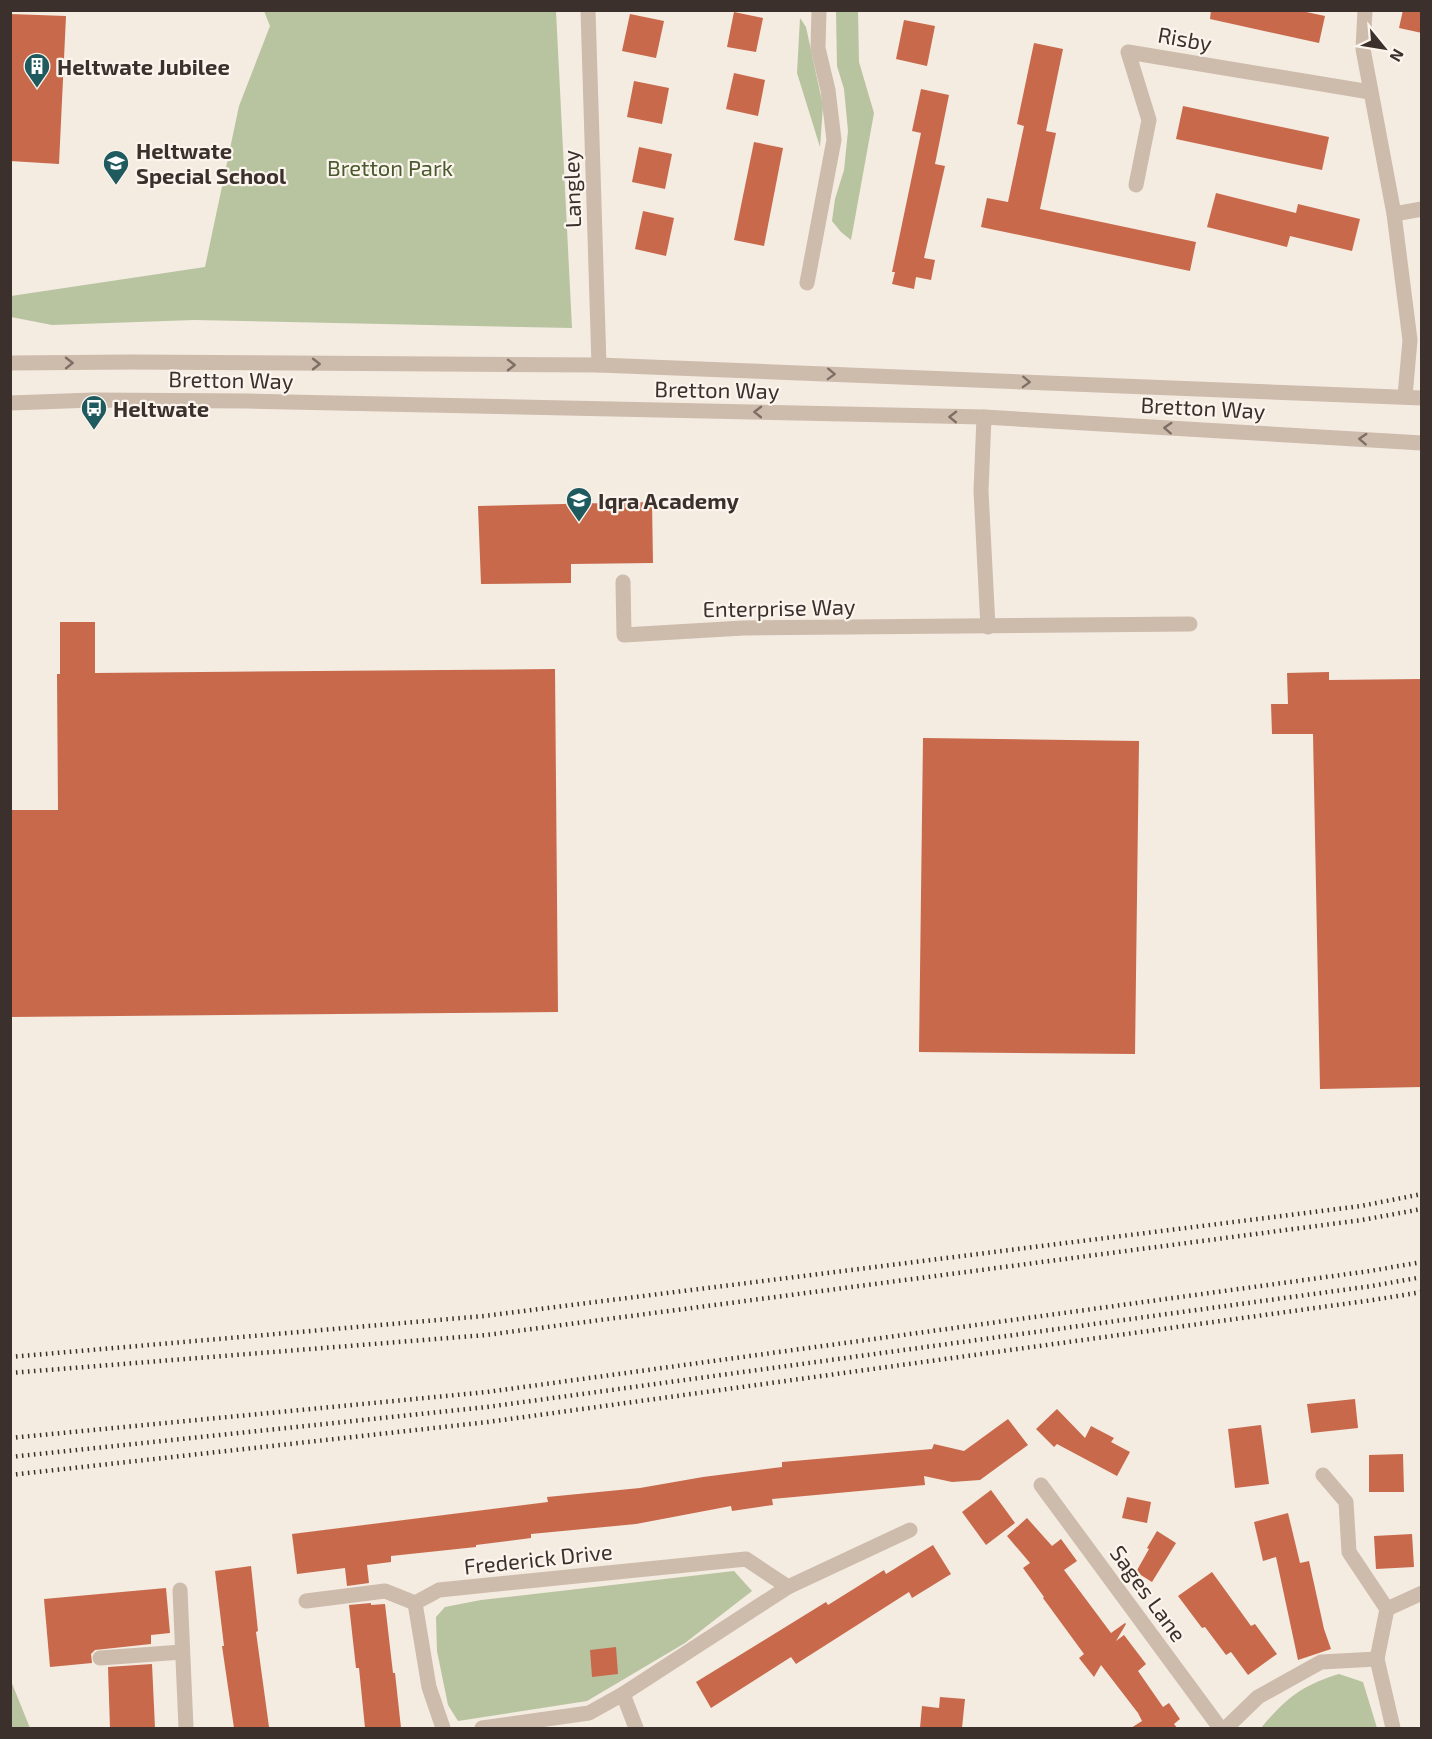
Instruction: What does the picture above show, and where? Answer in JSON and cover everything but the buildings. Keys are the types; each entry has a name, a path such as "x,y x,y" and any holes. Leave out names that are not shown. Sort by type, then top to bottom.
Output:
{"street":[{"name":"Langley","path":"588,10 599,365"},
{"path":"807,283 834,140 828,90 818,48 819,10"},
{"path":"1365,10 1363,49 1394,214 1410,340 1405,396"},
{"name":"Risby","path":"1136,185 1149,120 1128,52 1370,92"},
{"path":"1394,214 1422,209"},
{"name":"Bretton Way","path":"10,363 599,365 1422,398"},
{"name":"Bretton Way","path":"10,403 93,400 259,402 984,417 1422,442"},
{"path":"984,417 981,491 988,627"},
{"name":"Enterprise Way","path":"623,582 624,635 743,628 1190,624"},
{"path":"1323,1475 1346,1502 1349,1552 1387,1609 1377,1659 1393,1728"},
{"name":"Sages Lane","path":"1041,1485 1220,1728"},
{"path":"482,1728 589,1713 624,1694 788,1587 910,1530"},
{"name":"Frederick Drive","path":"415,1603 439,1590 746,1559 788,1587"},
{"path":"180,1590 186,1728"},
{"path":"306,1601 385,1591 415,1603 429,1687 443,1728"},
{"path":"1387,1609 1422,1593"},
{"path":"100,1658 182,1652"},
{"path":"1226,1728 1258,1697 1321,1662 1377,1659"},
{"path":"624,1694 636,1728"}],"green space":[{"name":"Bretton Park","path":"264,11 556,11 572,328 194,320 52,325 11,317 11,296 205,267 239,106 270,26"},
{"path":"836,11 858,11 859,62 874,113 851,240 832,221 835,199 844,170 848,131 844,89 837,66"},
{"path":"800,18 806,27 823,106 820,147 797,73"},
{"path":"734,1571 752,1591 685,1643 587,1701 458,1721 448,1705 437,1651 436,1617 445,1607 481,1600"},
{"path":"1339,1674 1363,1682 1377,1728 1261,1728 1295,1694"},
{"path":"11,1681 30,1728 11,1728"}],"railway":[{"path":"10,1357 484,1316 1361,1206 1422,1194"},
{"path":"10,1373 486,1335 1362,1220 1422,1209"},
{"path":"10,1438 487,1392 1422,1262"},
{"path":"10,1457 487,1407 1372,1286 1422,1277"},
{"path":"10,1475 488,1422 1422,1292"}],"place":[{"name":"Heltwate Jubilee","path":"37,89"},
{"name":"Heltwate Special School","path":"116,186"},
{"name":"Heltwate","path":"94,431"},
{"name":"Iqra Academy","path":"579,523"}]}
